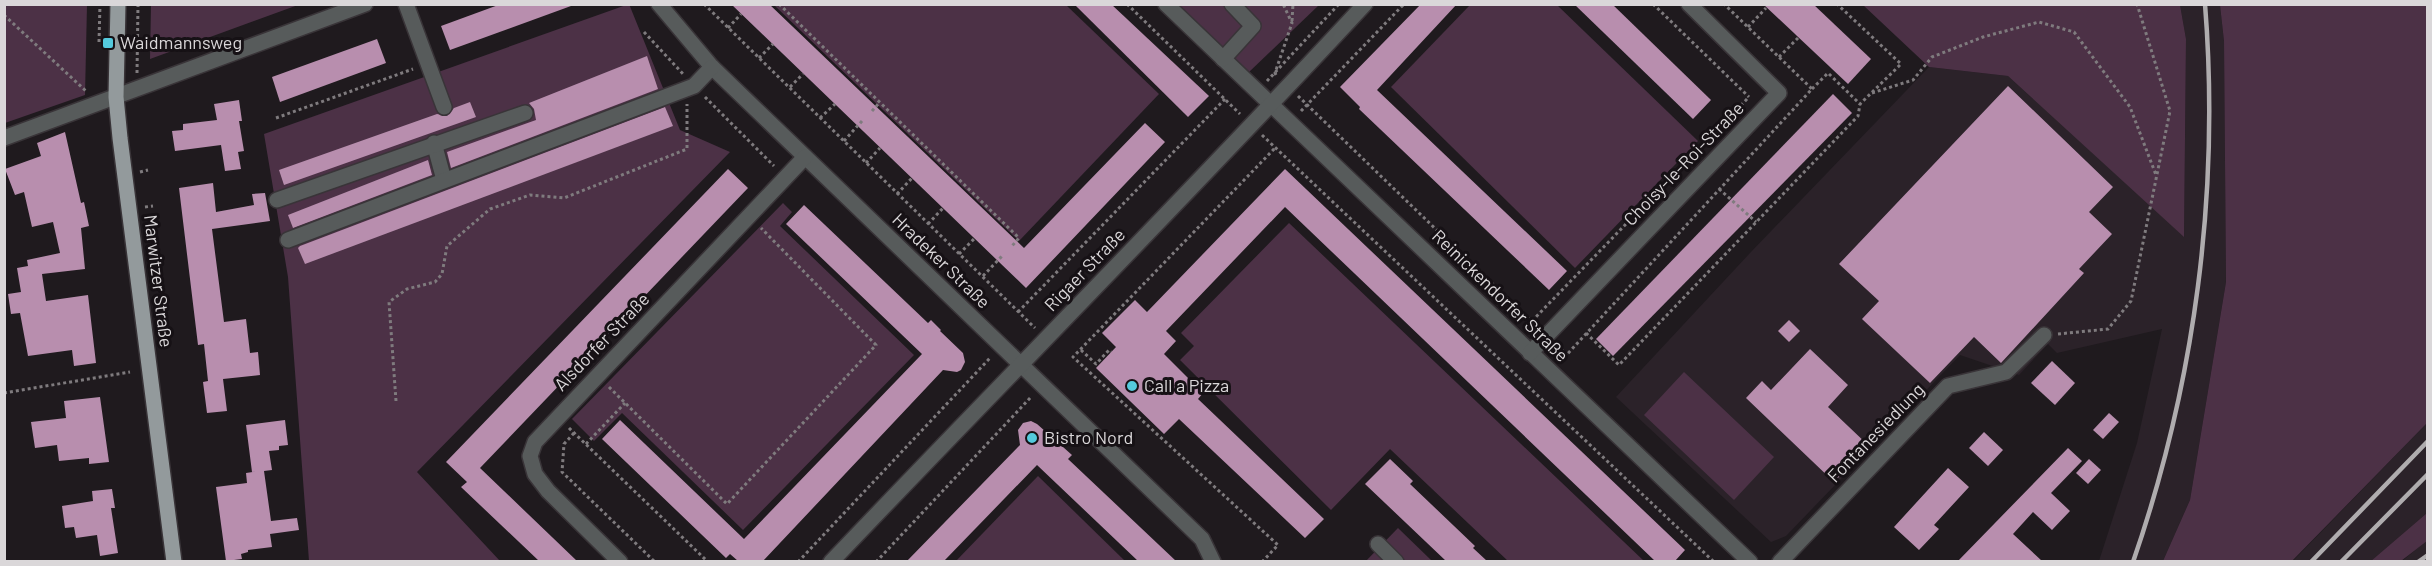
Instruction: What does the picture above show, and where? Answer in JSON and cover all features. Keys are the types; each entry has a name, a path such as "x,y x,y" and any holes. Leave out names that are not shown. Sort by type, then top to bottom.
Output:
{"main road":[{"name":"Marwitzer Straße","path":"118,4 116,97 174,561"}],"street":[{"path":"4,138 365,4"},
{"path":"406,4 444,107"},
{"name":"Hradeker Straße","path":"659,4 712,67 1202,539 1214,561"},
{"name":"Reinickendorfer Straße","path":"1166,4 1750,561"},
{"path":"1223,59 1253,26 1232,4"},
{"name":"Rigaer Straße","path":"831,561 1272,105 1365,4"},
{"name":"Choisy-le-Roi-Straße","path":"1530,353 1779,93 1689,4"},
{"path":"288,240 694,86 712,67"},
{"path":"277,200 434,143 525,113"},
{"path":"434,143 444,180"},
{"name":"Alsdorfer Straße","path":"620,561 548,491 535,474 530,456 535,442 805,157"},
{"name":"Fontanesiedlung","path":"1780,561 1948,386 2006,372 2044,335"},
{"path":"1378,544 1396,561"}],"path":[{"path":"136,90 138,4"},
{"path":"704,4 1046,338"},
{"path":"779,4 1019,238 1012,246"},
{"path":"1127,4 1714,561"},
{"path":"1283,4 1292,23"},
{"path":"1275,73 1292,23 1293,4"},
{"path":"1257,91 1339,4"},
{"path":"1290,122 1404,4"},
{"path":"1653,4 1763,110"},
{"path":"1586,333 1619,365 1858,116 1860,104 1901,64 1837,4"},
{"path":"2044,335 2108,329 2131,302 2170,111 2137,4"},
{"path":"1748,27 1766,8"},
{"path":"728,28 741,14"},
{"path":"4,15 99,103"},
{"path":"1872,93 1913,80 1932,57 1983,37 2039,22 2048,24 2074,32 2130,107 2157,176"},
{"path":"644,32 694,86 786,178"},
{"path":"1779,57 1798,38"},
{"path":"759,58 772,44"},
{"path":"276,118 429,63"},
{"path":"1812,89 1831,69"},
{"path":"1275,73 1567,354"},
{"path":"1828,73 1860,104"},
{"path":"789,88 804,74"},
{"path":"396,401 389,302 407,289 435,282 442,274 447,246 490,209 530,195 564,198 687,149 687,99 694,86"},
{"path":"1532,321 1749,97"},
{"path":"1018,312 1225,99"},
{"path":"872,111 880,102"},
{"path":"820,118 835,104"},
{"path":"844,141 862,122"},
{"path":"1262,561 1278,545 1073,357 1276,147"},
{"path":"866,163 880,148"},
{"path":"140,172 148,170"},
{"path":"897,194 912,178"},
{"path":"1719,189 1756,222"},
{"path":"143,207 153,206"},
{"path":"928,224 943,208"},
{"path":"597,375 727,504 876,345 749,216"},
{"path":"959,254 975,238"},
{"path":"983,277 1002,256"},
{"path":"798,561 1002,346"},
{"path":"1081,350 1096,364 1109,350 1111,352"},
{"path":"4,393 130,372"},
{"path":"876,561 1042,385"},
{"path":"586,444 625,403"},
{"path":"557,417 708,561"},
{"path":"574,433 564,444 562,472 655,561"}],"shaded area":[{"path":"151,4 298,5 150,59"},
{"path":"629,4 680,130 730,152 417,472 500,561 309,561 288,277 264,134"},
{"path":"4,5 87,5 85,95 5,123"},
{"path":"774,5 1066,5 1159,94 1019,241"},
{"path":"1177,5 1319,5 1248,73"},
{"path":"1470,5 1557,5 1698,141 1575,268 1391,87"},
{"path":"1863,5 2180,5 2186,39 2184,237 2008,76 1929,67"},
{"path":"2180,5 2220,5 2224,41 2226,282 2190,500 2163,561 2099,561 2137,443 2162,329 2057,353 2048,344 2019,375 1960,355 1786,536 1771,542 1616,397 1750,253 1929,67 2008,76 2184,236 2186,39"},
{"path":"2220,5 2427,5 2427,423 2292,561 2163,561 2190,500 2226,282 2224,41"},
{"path":"783,203 792,212 780,226 914,355 743,530 622,413 594,441 572,419"},
{"path":"1289,223 1644,561 1508,561 1390,449 1331,510 1180,360 1194,346 1181,333"},
{"path":"1684,372 1774,457 1734,500 1644,415"},
{"path":"2427,423 2427,513 2371,561 2292,562"},
{"path":"1038,476 1125,561 956,561"},
{"path":"2427,513 2427,541 2401,561 2371,561"},
{"path":"1398,528 1432,561 1365,562"},
{"path":"2427,541 2427,561 2401,562 2419,547"}],"building":[{"path":"501,4 571,4 571,6 450,50 441,26"},
{"path":"731,4 769,4 1024,248 1145,123 1165,142 1026,288"},
{"path":"1074,4 1111,4 1209,96 1188,117"},
{"path":"1421,4 1457,4 1377,90 1567,271 1549,290 1359,109 1360,107 1340,87"},
{"path":"1574,4 1612,4 1711,100 1693,119"},
{"path":"1763,4 1813,4 1871,59 1848,84"},
{"path":"377,39 386,63 280,102 272,77"},
{"path":"647,56 658,89 451,168 447,152 536,120 534,109 529,103"},
{"path":"2008,86 2113,187 2089,212 2112,234 2079,269 2084,273 2001,363 1974,337 1930,383 1862,319 1879,301 1839,264"},
{"path":"1833,94 1852,113 1613,356 1596,339"},
{"path":"239,100 242,121 239,121 244,151 238,152 241,169 225,171 221,145 175,151 172,131 183,130 183,124 217,120 214,104"},
{"path":"470,102 476,117 284,185 279,170 437,114 447,116 454,108"},
{"path":"665,107 673,126 305,264 298,248 300,246"},
{"path":"65,132 81,203 84,202 89,226 81,228 85,269 42,274 46,301 88,295 96,363 74,366 72,350 28,356 20,313 11,314 8,294 21,292 17,268 28,266 27,260 60,253 53,222 32,227 24,192 15,195 5,169 41,156 37,143"},
{"path":"428,160 432,175 293,228 288,215"},
{"path":"728,169 748,188 480,468 577,561 539,561 461,487 467,482 446,462"},
{"path":"1285,169 1685,550 1675,561 1655,561 1285,207 1166,331 1176,341 1164,354 1203,393 1198,399 1324,519 1305,538 1179,419 1164,434 1096,368 1116,347 1102,333 1135,300 1147,312"},
{"path":"213,183 216,212 254,205 252,194 265,193 270,221 212,229 224,322 246,319 250,353 258,352 260,375 223,379 227,411 207,413 203,382 208,381 204,344 198,345 179,188"},
{"path":"804,205 928,323 931,320 963,353 965,362 961,370 957,372 943,370 763,561 738,561 730,554 726,558 602,439 620,420 744,539 922,354 786,224"},
{"path":"1789,320 1800,331 1789,342 1778,331"},
{"path":"1810,349 1848,385 1828,407 1869,446 1834,482 1746,398 1762,381 1771,390"},
{"path":"2052,361 2075,383 2055,405 2031,383"},
{"path":"100,397 109,462 89,464 89,458 59,461 57,445 35,448 31,422 66,418 64,401"},
{"path":"2109,413 2119,422 2103,439 2093,430"},
{"path":"285,420 288,445 279,446 279,450 269,451 272,470 264,471 271,521 297,518 299,530 270,534 272,547 248,550 241,554 242,559 226,561 216,487 247,483 246,473 259,471 252,472 246,425"},
{"path":"1031,421 1072,455 1068,459 1176,561 1138,561 1037,465 944,561 907,561 1020,445 1018,430 1023,423"},
{"path":"1984,432 2003,450 1988,466 1969,448"},
{"path":"2068,448 2082,461 2051,493 2070,511 2052,530 2033,512 2013,534 2042,561 1958,561"},
{"path":"1390,459 1413,481 1410,484 1475,546 1473,548 1487,561 1446,561 1365,484"},
{"path":"2089,459 2101,470 2088,484 2076,473"},
{"path":"1948,468 1969,487 1934,525 1939,529 1919,550 1894,527"},
{"path":"112,489 115,508 111,508 118,553 100,556 97,535 76,538 74,527 65,528 62,506 93,501 92,491"}],"railway":[{"path":"2133,562 2155,494 2173,426 2198,287 2209,146 2209,75 2205,4"},
{"path":"2311,562 2428,441"},
{"path":"2341,562 2428,474"},
{"path":"2418,562 2428,555"}],"place":[{"name":"Waidmannsweg","path":"108,43"},
{"name":"Call a Pizza","path":"1132,386"},
{"name":"Bistro Nord","path":"1032,438"}]}
